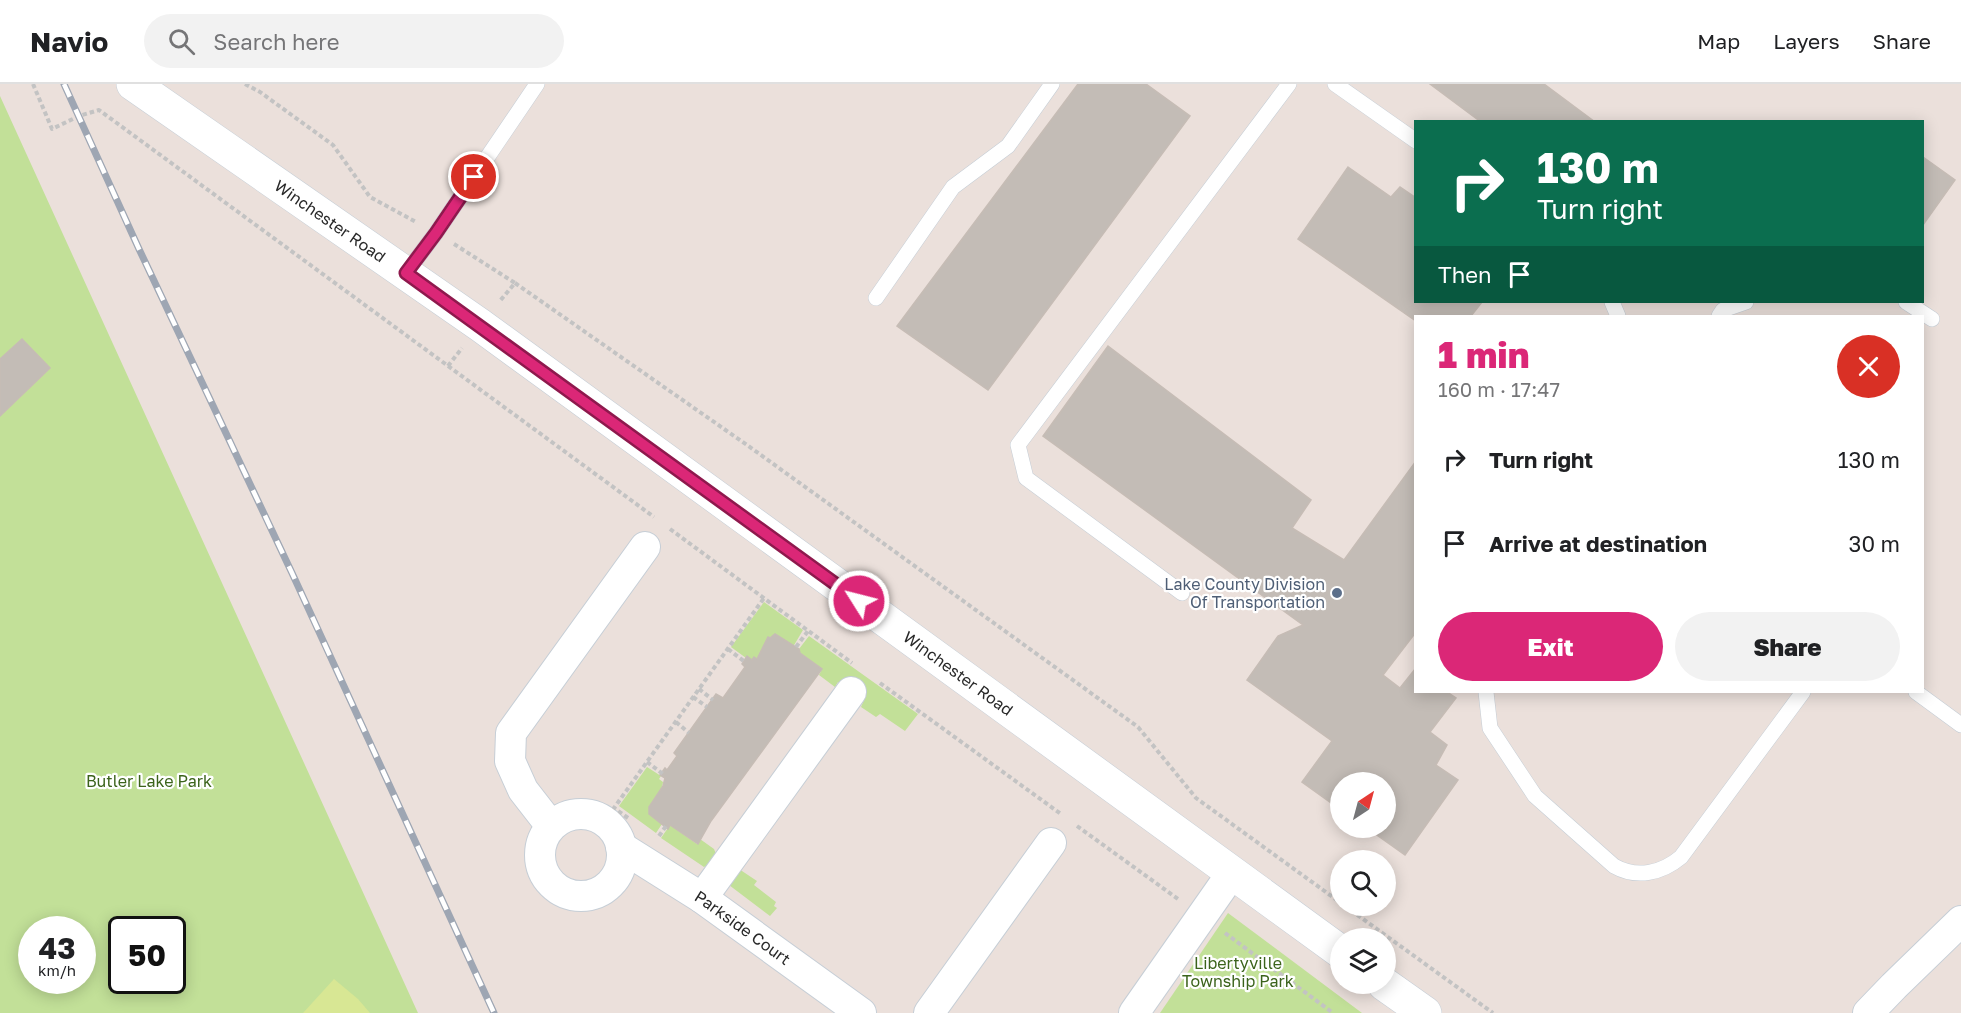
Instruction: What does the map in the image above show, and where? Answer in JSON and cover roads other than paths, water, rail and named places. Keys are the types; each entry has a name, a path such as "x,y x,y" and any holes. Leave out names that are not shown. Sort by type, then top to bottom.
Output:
{"main road":[{"name":"Winchester Road","path":"133,84 480,325 1330,944"},
{"path":"1396,992 1425,1013"}],"street":[{"path":"626,833 618,873 609,884 597,892 584,896 570,894 557,888 547,878 541,865 540,851 543,837 551,826 524,790 510,761 510,733 645,547"},
{"path":"702,898 861,679"},
{"name":"Parkside Court","path":"551,826 563,817 587,814 599,818 617,835 626,833 702,898 861,1013"},
{"path":"929,1013 1051,843"},
{"path":"1134,1013 1232,873"},
{"path":"1868,1013 1961,921"}],"lane":[{"path":"406,273 436,233 537,84"},
{"path":"876,298 953,187 1008,146 1052,84"},
{"path":"1182,593 1026,478 1018,445 1289,84"},
{"path":"1335,84 1414,140"},
{"path":"1720,315 1723,310 1743,303"},
{"path":"1908,303 1932,319"},
{"path":"1486,693 1490,728 1535,796 1614,866 1628,872 1644,873 1663,869 1681,857 1802,693"},
{"path":"1917,693 1961,726"}],"railway":[{"path":"64,84 494,1013"}],"place":[{"name":"Lake County Division Of Transportation","path":"1337,593"}],"park label":[{"name":"Butler Lake Park","path":"149,781"},
{"name":"Libertyville Township Park","path":"1238,972"}]}
